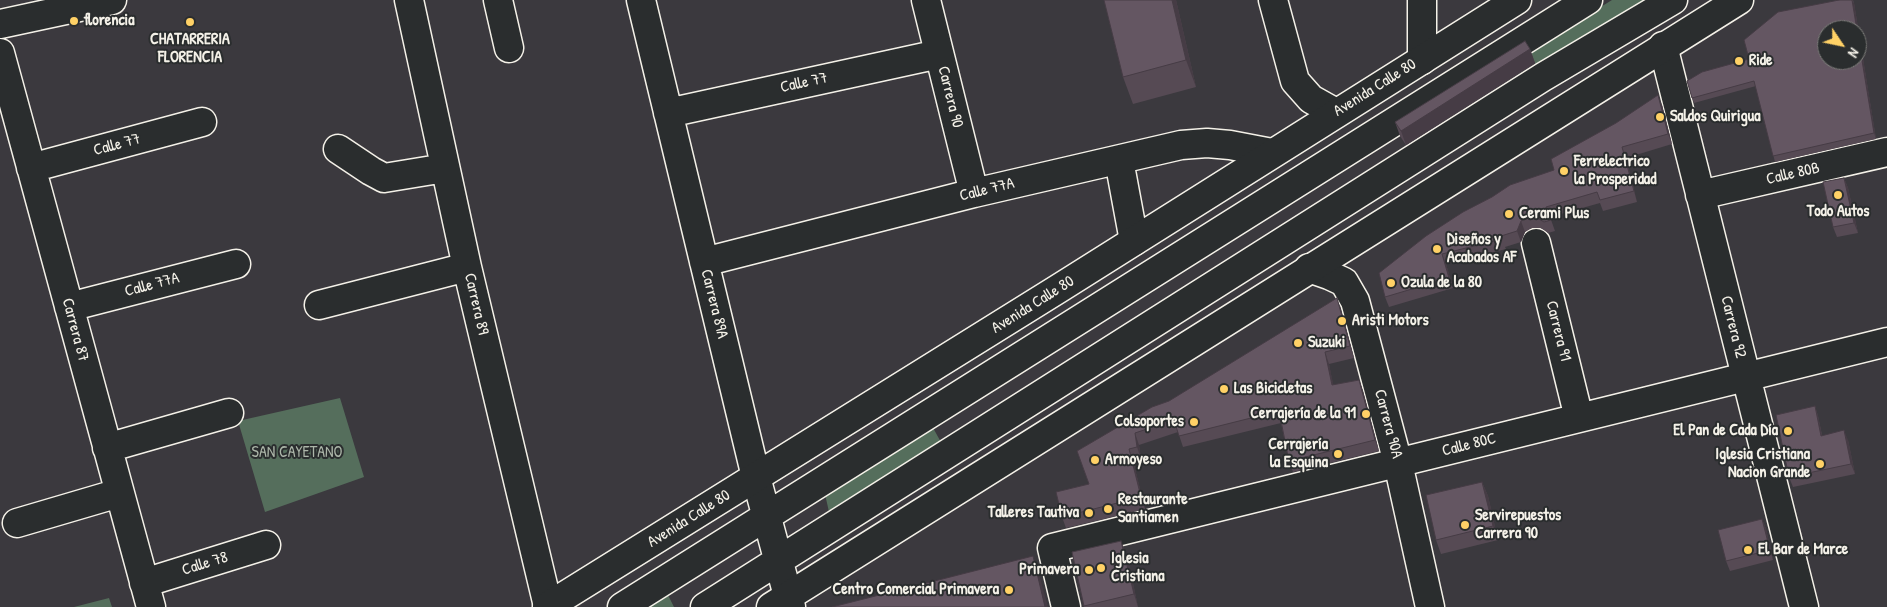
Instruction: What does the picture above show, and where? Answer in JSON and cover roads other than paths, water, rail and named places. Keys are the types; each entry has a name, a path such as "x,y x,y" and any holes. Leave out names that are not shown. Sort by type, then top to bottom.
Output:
{"main road":[{"path":"0,24 112,0"},
{"name":"Carrera 89","path":"409,0 467,267 548,607"},
{"path":"498,0 509,48"},
{"name":"Carrera 89A","path":"641,0 756,477 779,560 784,603"},
{"name":"Carrera 90","path":"926,0 974,193"},
{"path":"1273,0 1295,81 1311,99 1336,113"},
{"path":"1422,0 1422,60"},
{"name":"Avenida Calle 80","path":"548,607 1517,0"},
{"path":"622,607 1588,0"},
{"path":"705,607 1543,77 1673,0"},
{"path":"784,603 1309,268 1739,0"},
{"name":"Carrera 92","path":"1663,46 1804,607"},
{"name":"Carrera 87","path":"0,54 106,448 148,595"},
{"name":"Calle 77","path":"668,113 939,54"},
{"name":"Calle 77","path":"31,168 202,122"},
{"name":"Calle 77A","path":"704,262 974,193 1181,145 1230,144 1272,153"},
{"path":"338,149 384,178 446,168"},
{"name":"Calle 80B","path":"1700,195 1887,152"},
{"path":"1119,160 1134,241"},
{"name":"Carrera 91","path":"1536,244 1579,418"},
{"name":"Calle 77A","path":"69,307 236,264"},
{"path":"319,304 467,267"},
{"name":"Carrera 90A","path":"1309,268 1344,282 1351,291 1355,301 1398,463 1430,607"},
{"name":"Calle 80C","path":"1066,607 1052,548 1887,342"},
{"path":"106,448 229,413"},
{"path":"17,523 119,493"},
{"name":"Calle 78","path":"148,595 266,545"}],"place":[{"name":"florencia","path":"74,21"},
{"name":"CHATARRERIA FLORENCIA","path":"190,22"},
{"name":"Ride","path":"1739,61"},
{"name":"Saldos Quirigua","path":"1660,117"},
{"name":"Ferrelectrico la Prosperidad","path":"1564,171"},
{"name":"Todo Autos","path":"1838,195"},
{"name":"Cerami Plus","path":"1509,214"},
{"name":"Diseños y Acabados AF","path":"1437,249"},
{"name":"Ozula de la 80","path":"1391,283"},
{"name":"Aristi Motors","path":"1342,321"},
{"name":"Suzuki","path":"1298,343"},
{"name":"Las Bicicletas","path":"1224,389"},
{"name":"Cerrajería de la 91","path":"1366,414"},
{"name":"Colsoportes","path":"1194,422"},
{"name":"El Pan de Cada Día","path":"1788,431"},
{"name":"Cerrajería la Esquina","path":"1338,454"},
{"name":"Armoyeso","path":"1095,460"},
{"name":"Iglesia Cristiana Nacion Grande","path":"1820,464"},
{"name":"Restaurante Santiamen","path":"1108,509"},
{"name":"Talleres Tautiva","path":"1089,513"},
{"name":"Servirepuestos Carrera 90","path":"1465,525"},
{"name":"El Bar de Marce","path":"1748,550"},
{"name":"Iglesia Cristiana","path":"1101,568"},
{"name":"Primavera","path":"1089,570"},
{"name":"Centro Comercial Primavera","path":"1009,590"}],"park label":[{"name":"SAN CAYETANO","path":"297,453"}]}
